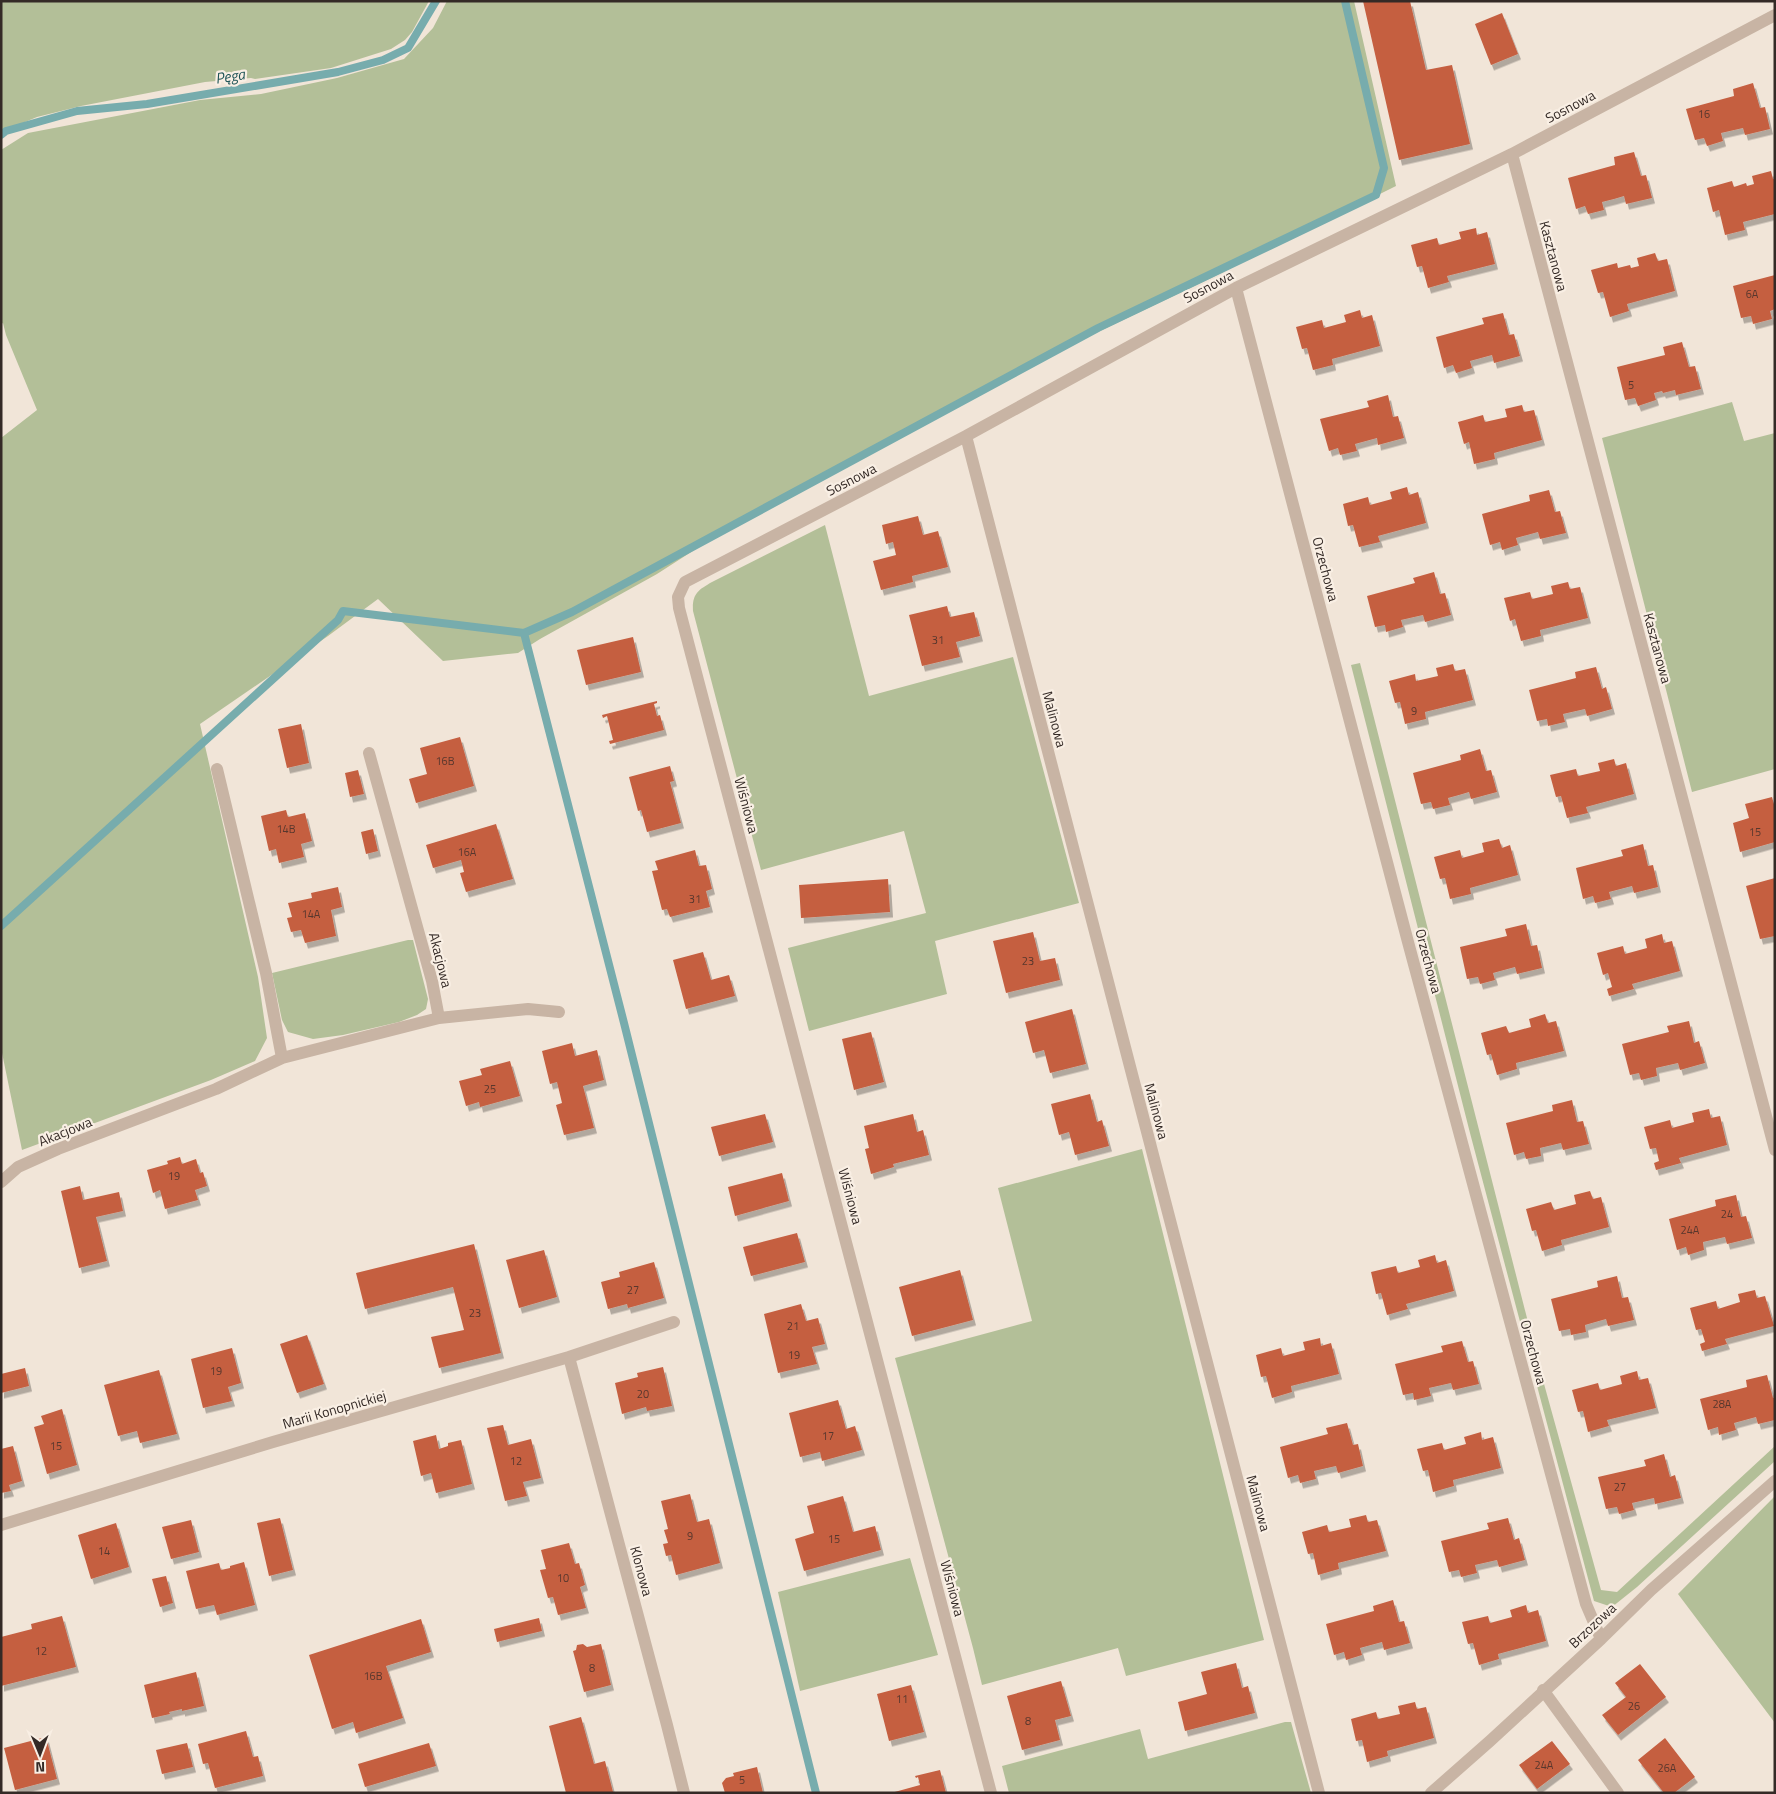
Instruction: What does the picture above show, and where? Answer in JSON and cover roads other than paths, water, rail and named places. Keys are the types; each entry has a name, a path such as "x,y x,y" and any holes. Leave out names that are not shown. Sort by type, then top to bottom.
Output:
{"street":[{"name":"Sosnowa","path":"679,608 678,597 685,582 966,436 1236,288 1512,154 1775,15"},
{"name":"Kasztanowa","path":"1512,154 1775,1150"},
{"name":"Orzechowa","path":"1236,288 1580,1585 1601,1639"},
{"name":"Malinowa","path":"966,436 1319,1793"},
{"name":"Wiśniowa","path":"679,608 991,1793"},
{"name":"Akacjowa","path":"1,1182 18,1167 58,1149 216,1088 282,1058 439,1018 432,981 369,753"},
{"path":"217,769 266,973 282,1058"},
{"path":"439,1018 528,1009 558,1012"},
{"name":"Marii Konopnickiej","path":"1,1526 273,1442 569,1357 674,1322"},
{"name":"Klonowa","path":"569,1357 665,1715 684,1793"},
{"name":"Brzozowa","path":"1431,1793 1601,1639 1651,1590 1775,1481"},
{"path":"1543,1690 1618,1793"}],"waterway":[{"name":"Pęga","path":"1,135 6,131 77,111 147,104 338,72 383,60 408,48 436,1"},
{"path":"1,926 338,620 343,611 524,633 572,612 1098,328 1376,195 1384,168 1345,1"},
{"path":"524,633 624,1023 816,1793"}]}
